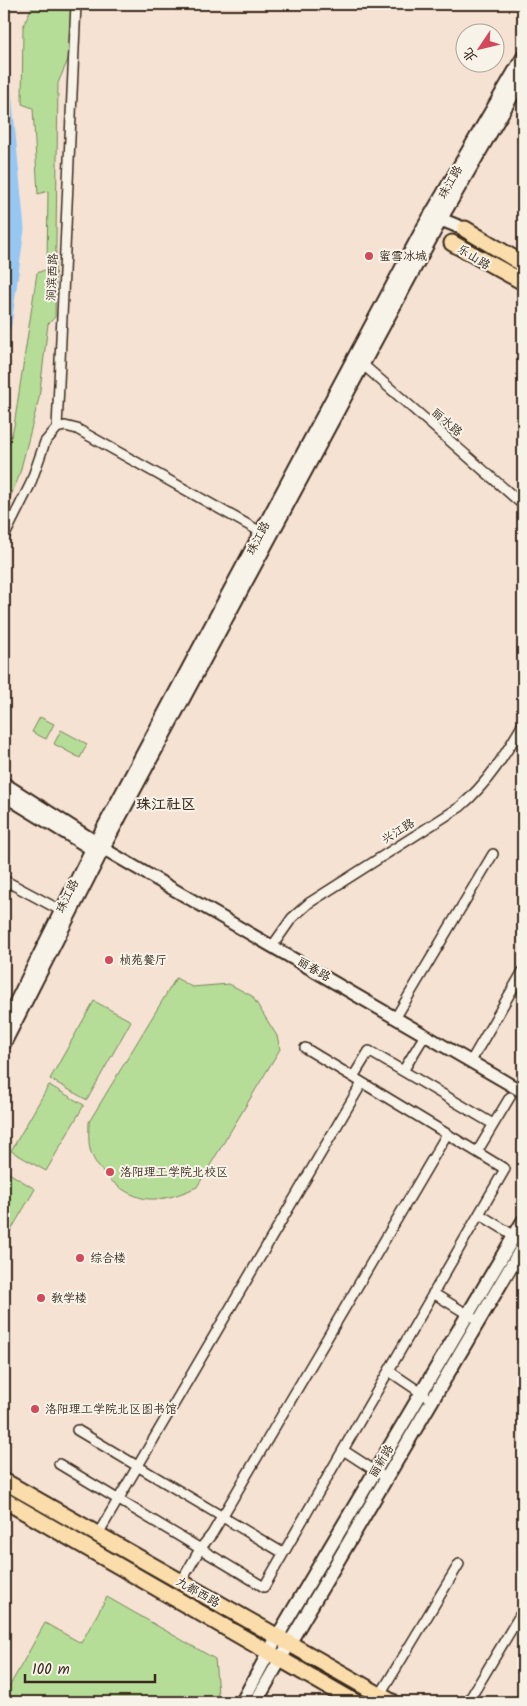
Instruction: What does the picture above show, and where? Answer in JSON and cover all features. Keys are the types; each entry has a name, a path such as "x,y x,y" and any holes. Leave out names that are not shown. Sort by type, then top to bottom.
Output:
{"main road":[{"name":"珠江路","path":"4,1026 60,910 97,846 523,57"},
{"name":"珠江路","path":"436,218 523,77"},
{"name":"乐山路","path":"436,218 466,229 523,258"},
{"path":"466,229 523,264"},
{"name":"乐山路","path":"429,231 452,243 523,288"},
{"path":"452,243 523,282"},
{"name":"珠江路","path":"4,1044 97,846 261,532 359,361"},
{"name":"丽春路","path":"4,784 97,846"},
{"name":"丽春路","path":"4,794 97,846"},
{"name":"丽新路","path":"242,1702 274,1656 473,1318 519,1238 523,1221"},
{"name":"丽新路","path":"473,1318 523,1246"},
{"name":"九都西路","path":"4,1481 386,1699"},
{"name":"九都西路","path":"4,1500 355,1702"},
{"name":"丽新路","path":"256,1702 274,1656"}],"street":[{"name":"涧滨西路","path":"57,428 76,4"},
{"name":"丽水路","path":"359,361 523,505"},
{"path":"4,537 30,485 45,442 57,428 65,426 77,429 261,532"},
{"name":"兴江路","path":"273,945 292,918 309,902 460,807 479,790 507,752 523,724"},
{"name":"丽春路","path":"97,846 273,945 523,1092"},
{"path":"396,1017 493,854"},
{"path":"4,880 60,910"},
{"path":"471,1061 523,972"},
{"path":"403,1071 425,1035"},
{"path":"59,1464 264,1587 505,1169 305,1048"},
{"path":"353,1077 369,1051 494,1124"},
{"path":"98,1534 362,1083"},
{"path":"477,1152 510,1097"},
{"path":"181,1582 200,1548 212,1534 447,1134"},
{"path":"479,1214 519,1238"},
{"path":"434,1293 473,1318"},
{"path":"389,1370 427,1396"},
{"path":"77,1430 283,1553"},
{"path":"343,1450 381,1475"},
{"path":"386,1699 459,1564"},
{"path":"468,1702 523,1610"}],"green space":[{"path":"33,4 72,4 76,41 58,83 55,317 48,324 39,398 19,476 4,513 4,461 14,426 37,273 47,269 48,191 38,194 33,108 22,104 23,27"},
{"path":"40,717 54,724 46,739 32,732"},
{"path":"61,730 87,744 80,758 54,744"},
{"path":"176,978 192,987 229,984 252,996 277,1036 280,1049 197,1187 167,1197 149,1199 131,1194 122,1189 98,1166 90,1149 89,1122"},
{"path":"94,1001 131,1021 87,1100 50,1079"},
{"path":"49,1085 84,1105 46,1171 11,1151"},
{"path":"4,1170 35,1189 4,1242"},
{"path":"107,1597 215,1659 218,1694 215,1702 4,1702 4,1696 45,1623 81,1643"}],"waterway":[{"path":"4,92 17,229 4,324"}],"place":[{"name":"蜜雪冰城","path":"369,256"},
{"name":"桢苑餐厅","path":"109,960"},
{"name":"洛阳理工学院北校区","path":"110,1172"},
{"name":"综合楼","path":"80,1258"},
{"name":"教学楼","path":"41,1298"},
{"name":"洛阳理工学院北区图书馆","path":"35,1409"}],"district":[{"name":"珠江社区","path":"166,804"}]}
